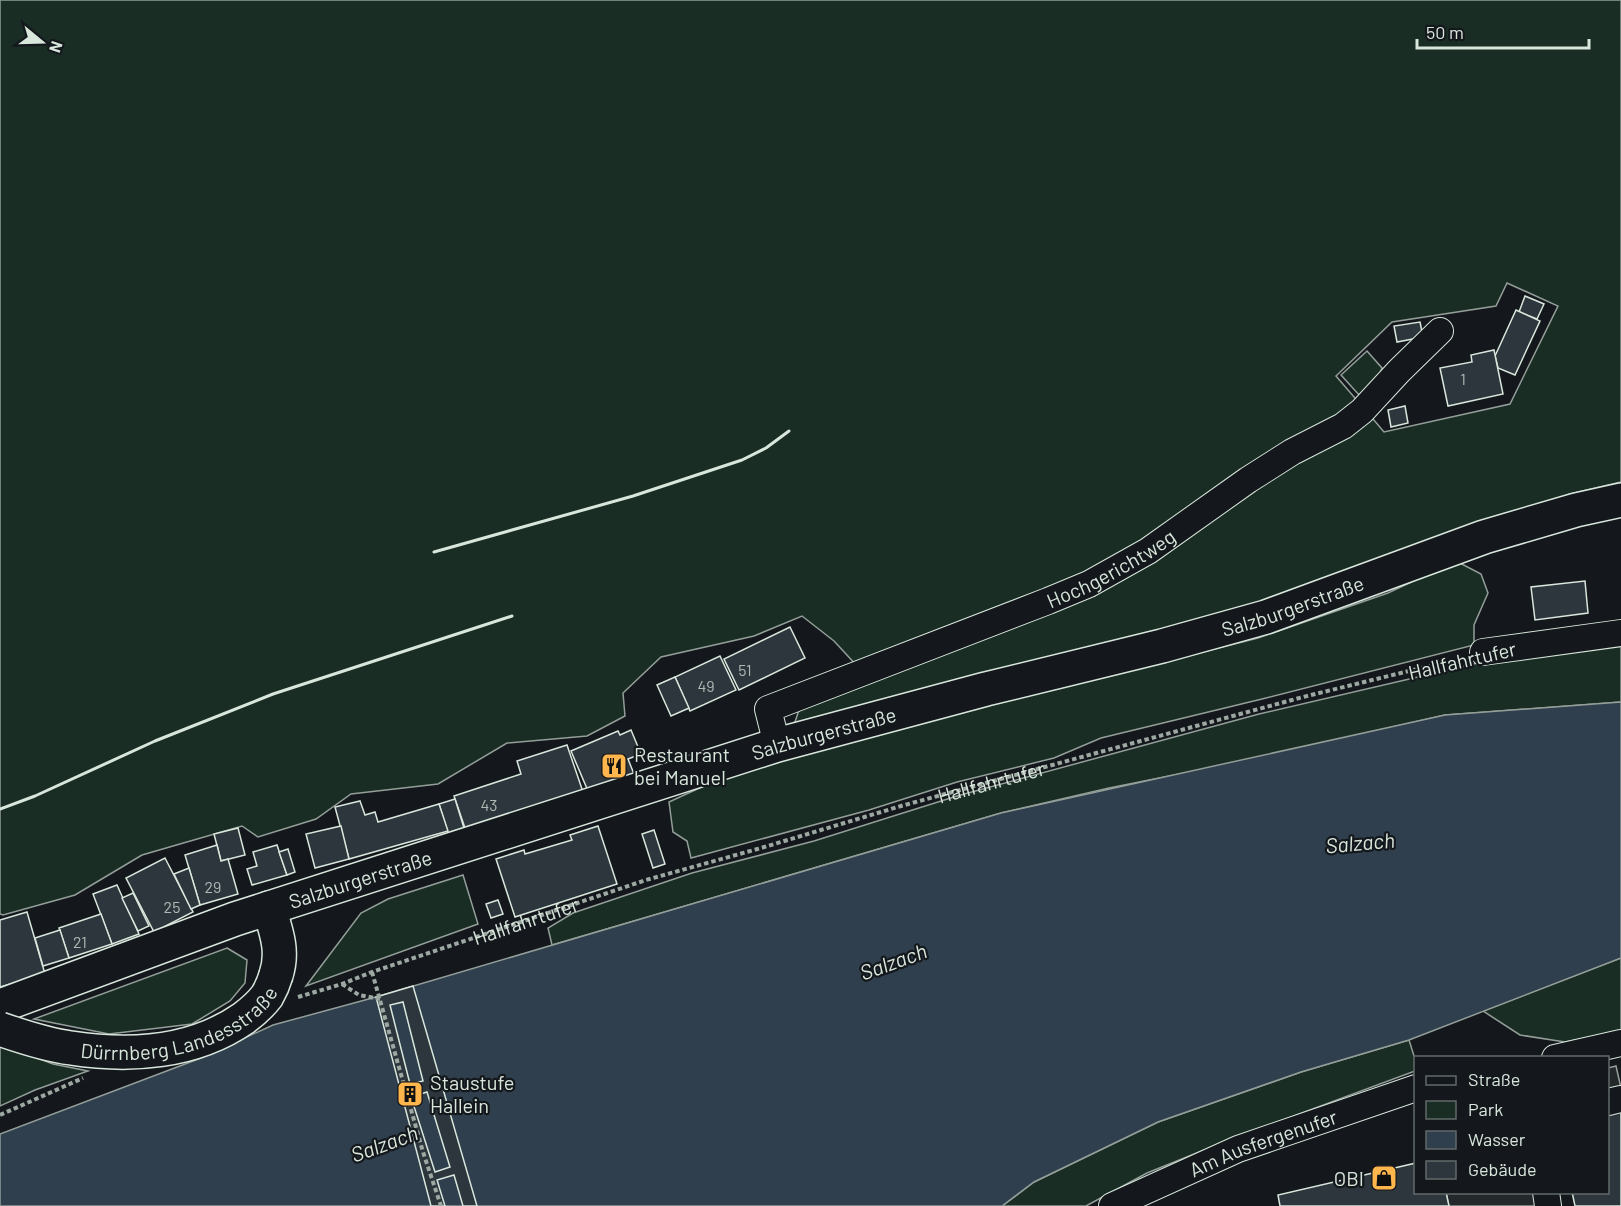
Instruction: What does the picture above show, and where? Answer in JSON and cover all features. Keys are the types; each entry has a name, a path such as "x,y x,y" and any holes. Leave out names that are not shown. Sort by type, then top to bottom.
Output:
{"main road":[{"name":"Salzburgerstraße","path":"0,1006 269,908 777,745 1243,623 1484,537 1576,510 1621,500"},
{"name":"Dürrnberg Landesstraße","path":"0,1029 50,1044 91,1051 135,1052 183,1046 216,1034 250,1013 267,996 276,975 280,962 280,949 269,908"}],"street":[{"name":"Hochgerichtweg","path":"777,745 768,710 1089,584 1148,551 1248,480 1292,452 1343,426 1362,411 1440,331"},
{"name":"Hallfahrtufer","path":"1483,652 1621,633"},
{"path":"1565,1056 1621,1043"},
{"name":"Am Ausfergenufer","path":"1112,1206 1238,1149 1414,1089"}],"path":[{"name":"Hallfahrtufer","path":"380,999 372,972 646,880 901,806 1303,697 1483,652"},
{"path":"342,984 359,995 380,999 423,1152 441,1206"}],"green space":[{"path":"0,0 1621,0 1621,482 1570,494 1479,525 1299,593 1163,632 911,693 794,725 801,704 1073,600 1152,557 1304,454 1349,428 1368,413 1384,432 1510,404 1558,306 1507,283 1496,306 1392,322 1336,376 1361,405 1332,426 1291,446 1255,469 1143,547 1057,592 935,635 859,668 834,641 802,616 754,636 661,657 623,693 625,716 587,736 507,743 438,784 351,794 316,819 258,837 242,826 142,855 75,895 3,915 0,914"},
{"path":"1367,351 1382,368 1379,376 1360,396 1341,375"},
{"path":"1456,561 1481,574 1488,593 1474,625 1474,645 1101,738 1054,758 957,782 869,810 691,858 687,841 673,832 669,802 719,779 835,742 1258,638 1388,593"},
{"path":"1621,643 1621,702 1445,715 1250,760 1109,788 1001,813 552,945 548,928 573,913 692,873 814,841 957,796 1259,714 1495,659"},
{"path":"463,875 478,924 306,986 361,913 388,899"},
{"path":"227,948 247,960 245,983 230,1001 192,1024 109,1034 34,1019"},
{"path":"1621,958 1621,1031 1565,1042 1520,1035 1483,1011"},
{"path":"1409,1040 1414,1056 1414,1071 1147,1173 1086,1206 1002,1206 1034,1182 1158,1122 1301,1072"},
{"path":"0,1044 53,1064 88,1071 35,1090 0,1106"}],"shaded area":[{"path":"1616,1066 1621,1088 1609,1094 1609,1068"},
{"path":"1446,1194 1533,1194 1536,1206 1449,1206"}],"water":[{"name":"Salzach","path":"1621,702 1621,958 1409,1040 1301,1072 1158,1122 1034,1182 1002,1206 0,1206 0,1134 201,1058 273,1025 376,997 1001,813 1445,715"}],"building":[{"path":"1525,296 1544,304 1537,319 1519,312"},
{"path":"1516,310 1540,321 1515,375 1498,368 1495,356"},
{"path":"1420,322 1423,337 1397,342 1394,326"},
{"path":"1494,350 1503,394 1448,406 1440,368 1472,362 1471,355"},
{"path":"1405,406 1408,423 1391,427 1388,410"},
{"path":"1585,581 1588,613 1535,620 1531,587"},
{"path":"790,627 805,658 739,690 724,659"},
{"path":"720,656 736,690 690,711 675,677"},
{"path":"675,677 689,708 671,716 657,685"},
{"path":"631,730 641,754 628,759 636,779 591,798 571,751 618,731 620,735"},
{"path":"567,745 583,792 466,831 454,796 521,774 517,761"},
{"path":"455,799 464,828 448,833 439,804"},
{"path":"360,801 365,815 375,812 378,822 439,804 448,831 349,859 335,807"},
{"path":"341,826 349,859 315,868 306,834"},
{"path":"598,826 617,884 515,917 496,859 524,850 525,854 572,840 570,835"},
{"path":"238,828 245,855 221,861 214,834"},
{"path":"654,830 665,864 653,868 642,834"},
{"path":"217,845 221,861 228,859 238,894 200,905 185,855"},
{"path":"277,845 287,875 252,885 247,869 257,866 253,852"},
{"path":"288,849 295,872 287,875 279,852"},
{"path":"165,858 193,912 154,932 126,878"},
{"path":"189,868 200,905 191,909 174,874"},
{"path":"117,885 139,934 112,944 93,894"},
{"path":"133,893 149,926 138,931 122,898"},
{"path":"498,900 503,914 491,918 486,904"},
{"path":"27,912 45,974 0,987 0,920"},
{"path":"101,914 112,944 69,958 59,928"},
{"path":"60,930 69,958 43,966 35,938"},
{"name":"Staustufe Hallein","path":"413,986 477,1206 463,1206 454,1175 437,1180 445,1206 431,1206 376,997","holes":["403,1002 423,1081 410,1084 390,1005","427,1092 450,1167 435,1172 411,1097"]},
{"path":"1621,1107 1621,1206 1575,1206 1572,1194 1609,1194 1609,1110"},
{"name":"OBI","path":"1414,1163 1414,1194 1446,1194 1449,1206 1280,1206 1278,1195"}],"wall":[{"path":"434,552 633,496 742,460 766,448 789,431"},
{"path":"0,809 35,796 155,741 273,694 512,616"}],"place":[{"name":"Restaurant bei Manuel","path":"614,766"},
{"name":"Staustufe Hallein","path":"410,1094"},
{"name":"OBI","path":"1384,1178"}]}
